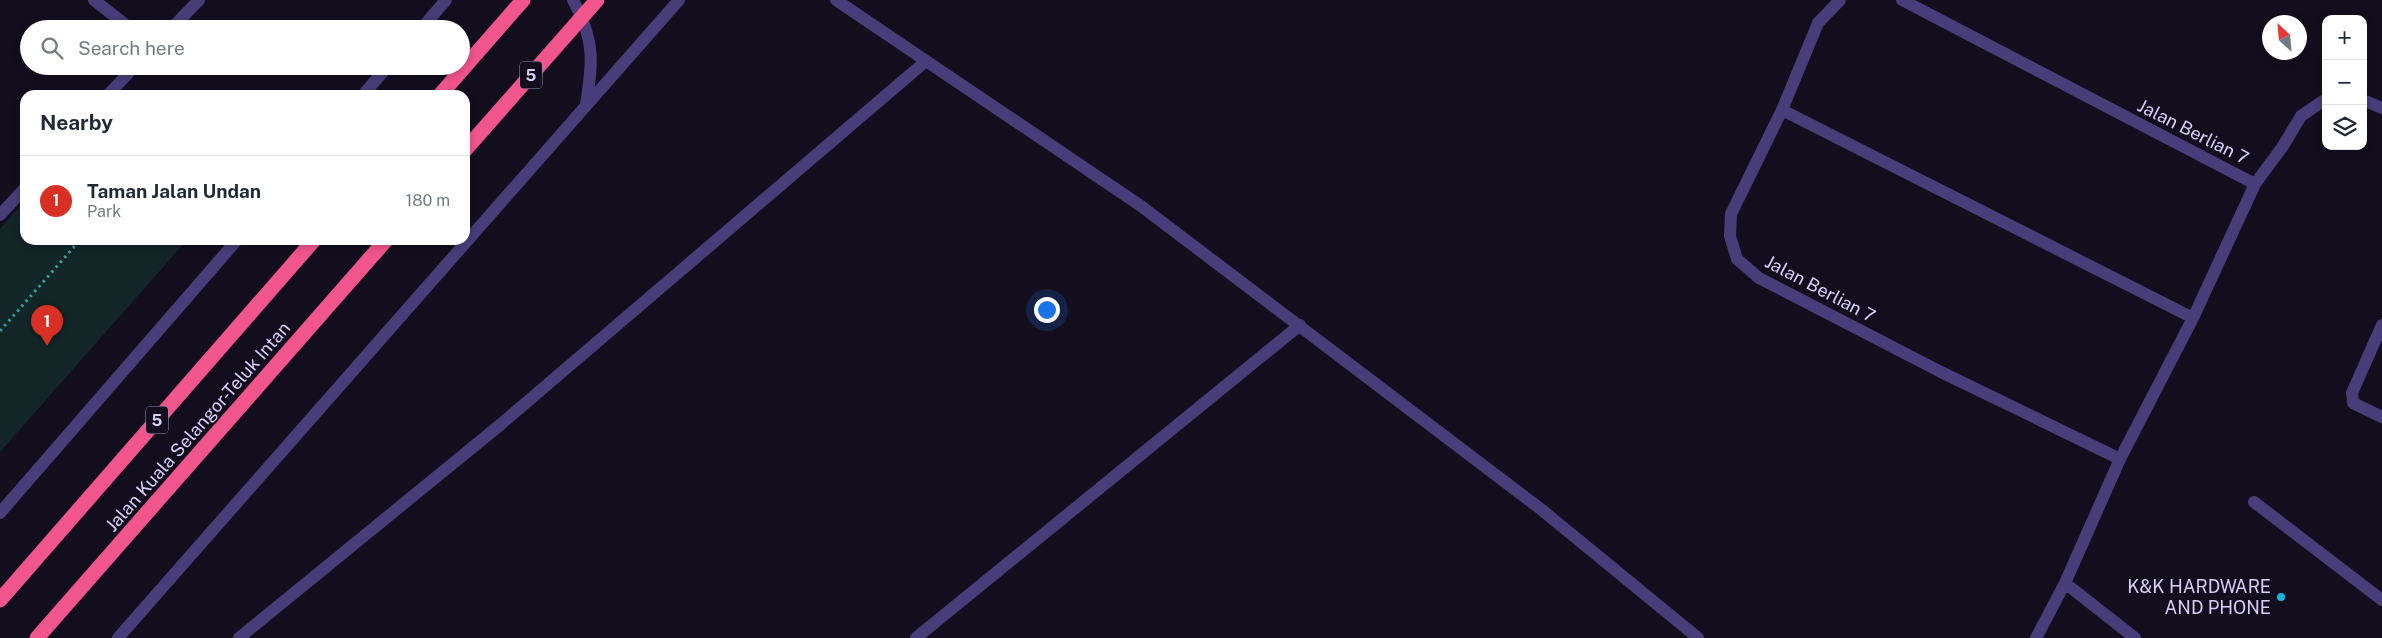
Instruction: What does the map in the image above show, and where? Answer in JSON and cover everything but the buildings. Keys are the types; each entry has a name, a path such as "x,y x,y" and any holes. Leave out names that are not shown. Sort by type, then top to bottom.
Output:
{"highway":[{"path":"470,61 523,0"},
{"name":"5","path":"470,144 597,0"},
{"path":"444,90 457,75"},
{"name":"Jalan Kuala Selangor-Teluk Intan","path":"0,600 310,245"},
{"name":"Jalan Kuala Selangor-Teluk Intan","path":"37,638 382,245"}],"street":[{"path":"94,0 120,20"},
{"path":"180,20 199,0"},
{"path":"428,20 442,0"},
{"path":"428,20 446,0"},
{"path":"573,0 584,22 591,46 591,73 586,105"},
{"path":"470,237 679,0"},
{"path":"669,12 689,0"},
{"path":"828,0 840,2 1141,206 1542,510 1698,638"},
{"name":"Jalan Berlian 7","path":"1840,0 1818,23 1782,110 1732,214 1730,236 1737,259 1759,278 1768,283 1941,372 2120,459"},
{"name":"Jalan Berlian 7","path":"1902,0 2255,184"},
{"path":"239,638 500,426 926,62"},
{"path":"113,90 127,75"},
{"path":"367,90 380,75"},
{"path":"2036,638 2065,583 2120,459 2193,318 2255,184 2283,146 2301,116 2322,102"},
{"path":"2367,102 2382,108"},
{"path":"1782,110 2193,318"},
{"path":"0,216 20,194"},
{"path":"0,513 233,245"},
{"path":"118,638 463,245"},
{"path":"916,638 1300,325"},
{"path":"2382,325 2352,393 2353,403 2382,417"},
{"path":"2254,502 2382,600"},
{"path":"2065,583 2135,638"}],"path":[{"path":"0,331 76,245"}],"green space":[{"path":"20,206 20,245 183,245 0,452 0,229"}],"place":[{"name":"Taman Jalan Undan","path":"47,346"},
{"name":"K&K HARDWARE AND PHONE","path":"2281,597"}]}
